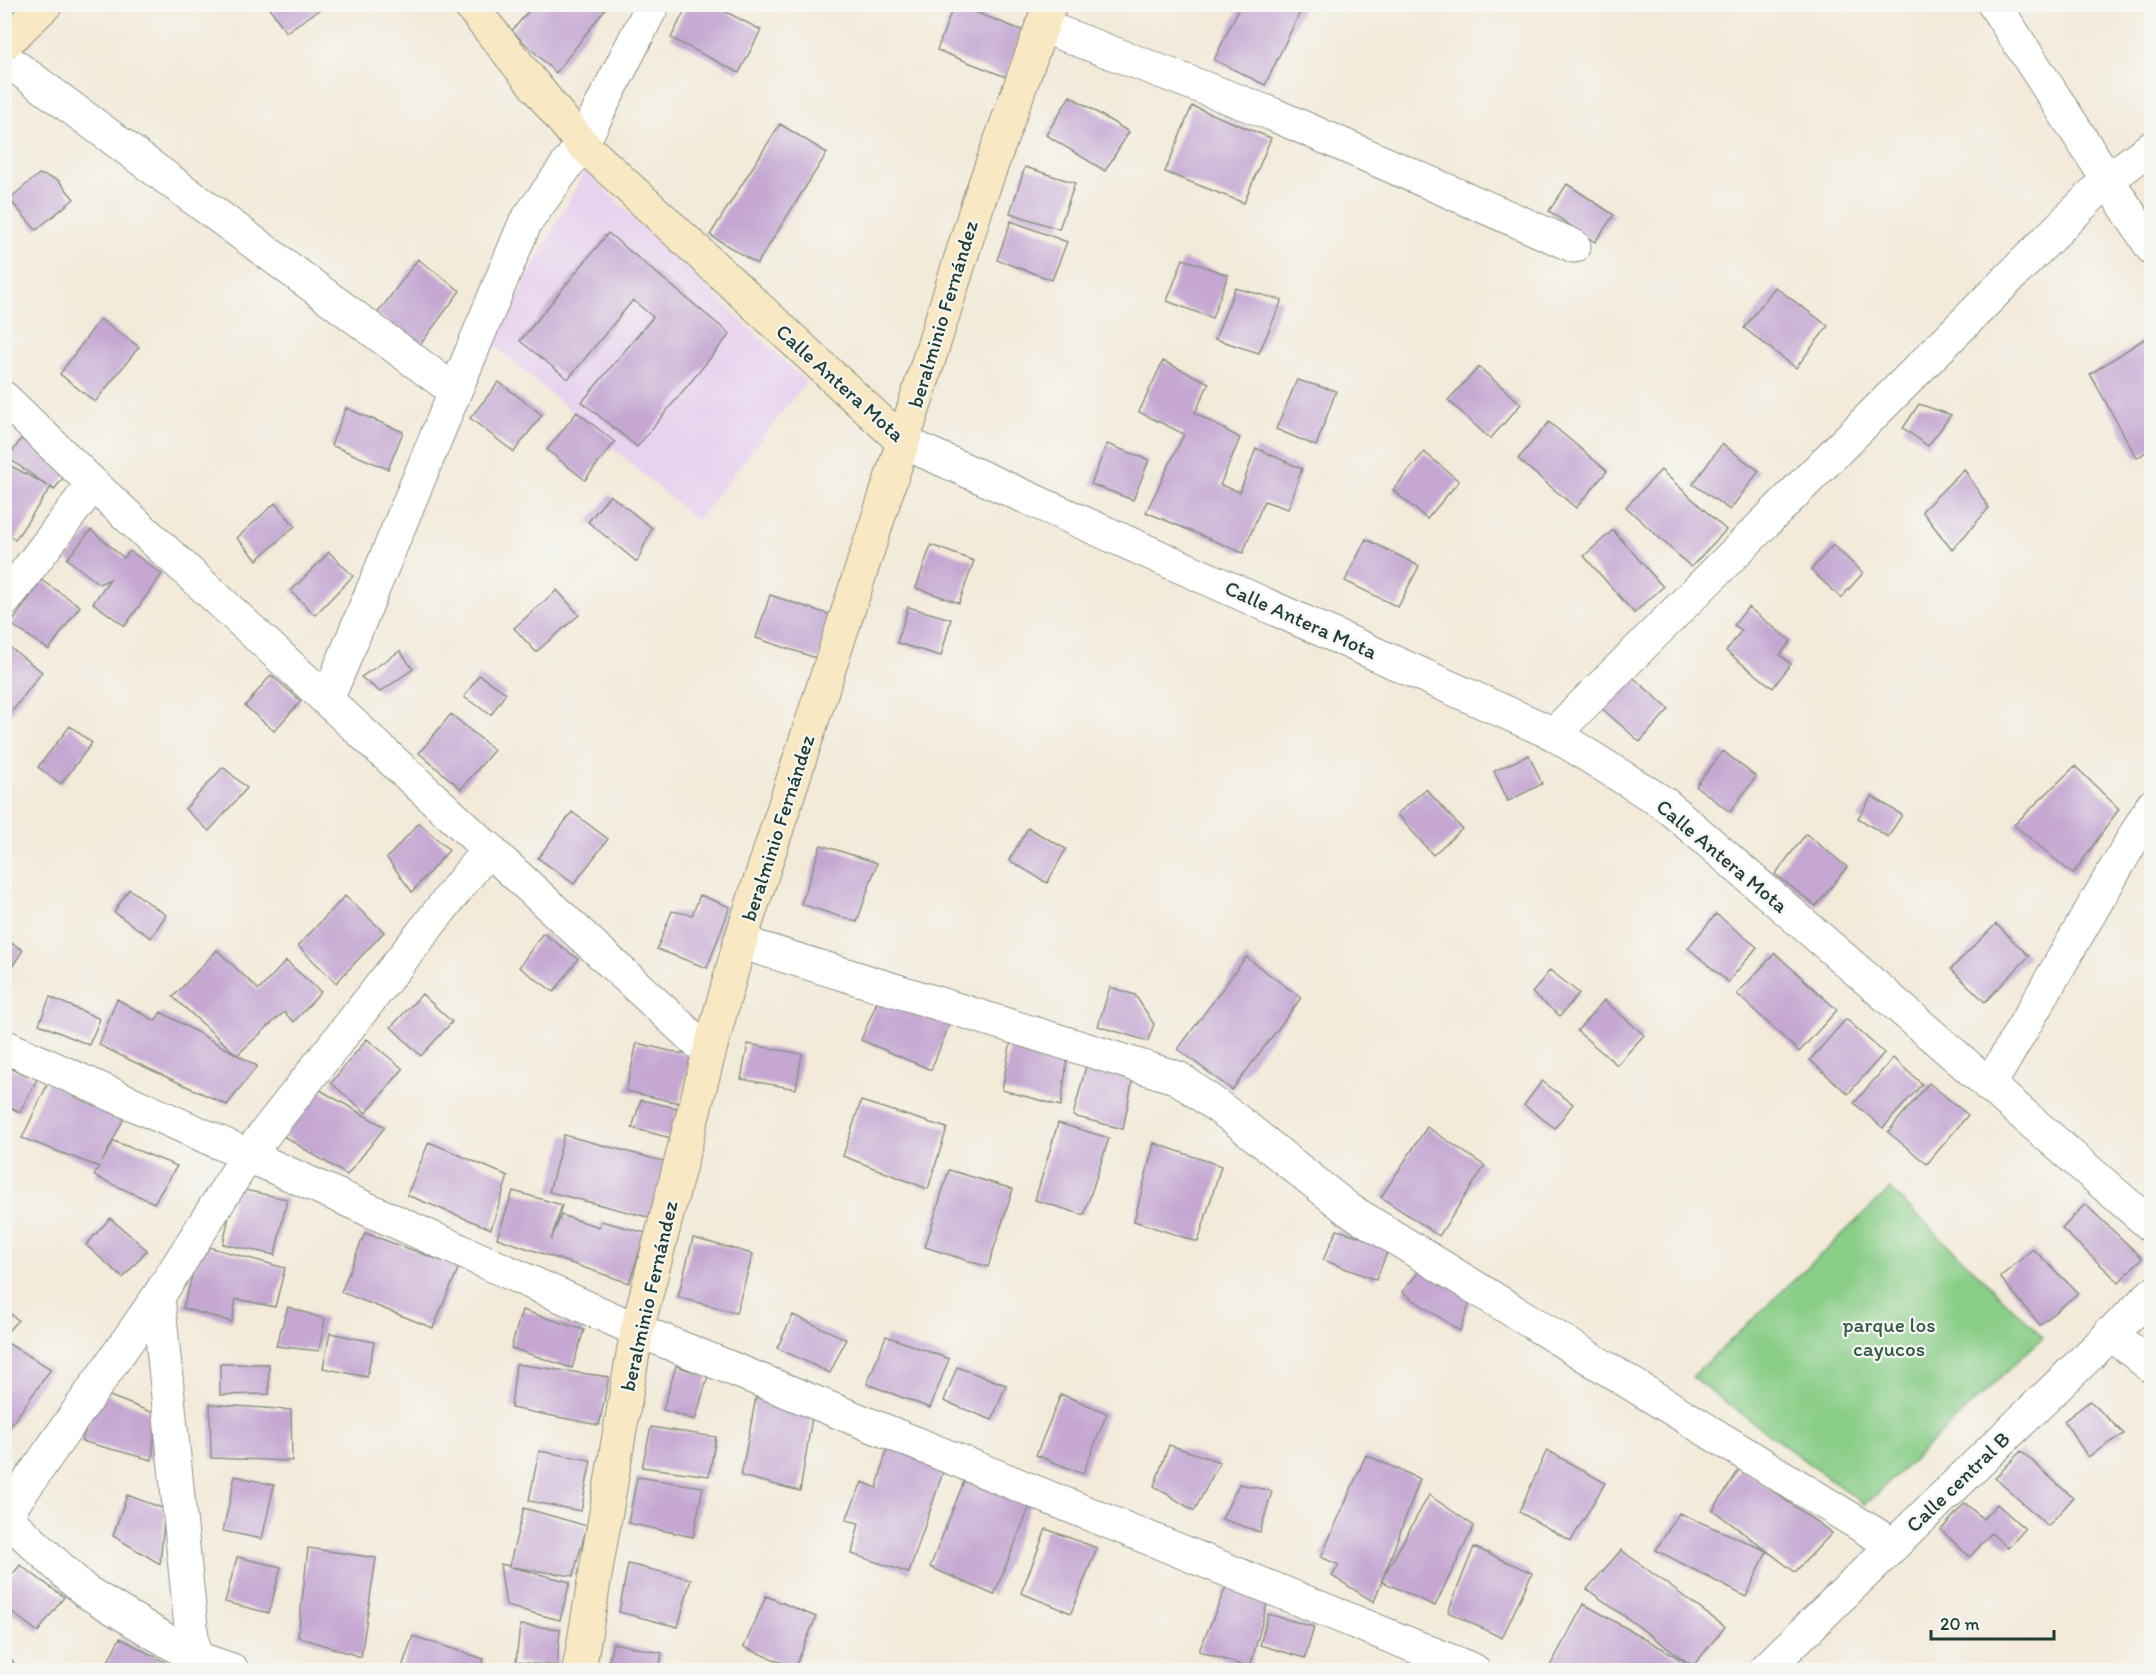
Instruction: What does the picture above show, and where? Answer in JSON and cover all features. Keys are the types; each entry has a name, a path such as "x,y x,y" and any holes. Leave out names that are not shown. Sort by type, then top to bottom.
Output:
{"main road":[{"path":"4,44 46,4"},
{"name":"Calle Antera Mota","path":"469,4 582,144 903,442"},
{"name":"beralminio Fernández","path":"579,1671 637,1330 740,942 903,442 979,200 1046,15"}],"street":[{"path":"327,700 525,223 582,144 653,4"},
{"path":"1994,4 2151,248"},
{"path":"1046,15 1574,246"},
{"path":"4,57 455,391"},
{"path":"1554,734 2107,180 2151,147"},
{"path":"4,398 93,484 709,1053"},
{"name":"Calle Antera Mota","path":"903,442 1554,734 1665,804 2151,1226"},
{"path":"4,601 93,484"},
{"path":"1989,1086 2151,806"},
{"path":"232,1671 194,1657 85,1591 5,1517 158,1297 248,1155 489,848"},
{"path":"740,942 1178,1078 1235,1119 1348,1209 1893,1545"},
{"path":"4,1046 637,1330 1473,1671"},
{"name":"Calle central B","path":"1765,1671 2151,1294"},
{"path":"158,1297 194,1657"},
{"path":"2110,1333 2151,1367"}],"shaded area":[{"path":"585,171 806,382 697,521 492,343"}],"green space":[{"name":"parque los cayucos","path":"1890,1189 2043,1337 1865,1505 1692,1377"}],"building":[{"path":"267,4 328,4 286,32"},
{"path":"534,4 609,4 556,73 512,31"},
{"path":"688,4 711,4 761,30 739,73 671,38"},
{"path":"868,4 887,4 886,10"},
{"path":"954,4 1024,31 1006,77 937,50"},
{"path":"1241,4 1304,4 1265,85 1214,60"},
{"path":"1070,96 1129,132 1105,171 1046,135"},
{"path":"1192,106 1271,138 1244,203 1165,172"},
{"path":"780,124 827,153 757,264 710,235"},
{"path":"1025,167 1075,183 1059,229 1010,213"},
{"path":"39,174 58,180 74,199 36,230 9,199"},
{"path":"1567,184 1614,215 1595,242 1549,211"},
{"path":"1011,221 1067,242 1052,280 997,260"},
{"path":"608,233 730,334 637,447 582,402 653,317 633,300 568,379 520,341"},
{"path":"418,259 460,291 420,345 377,314"},
{"path":"1183,259 1228,275 1212,318 1167,301"},
{"path":"1775,287 1828,326 1796,368 1744,328"},
{"path":"1235,288 1282,300 1259,353 1215,339"},
{"path":"100,319 139,347 95,402 60,374"},
{"path":"2152,334 2152,448 2137,458 2090,374"},
{"path":"1163,361 1209,383 1195,413 1240,438 1220,485 1240,492 1256,448 1302,469 1288,509 1264,501 1243,553 1146,512 1184,434 1139,412"},
{"path":"1479,367 1521,404 1490,439 1448,400"},
{"path":"1297,380 1336,391 1316,446 1276,429"},
{"path":"499,382 542,415 514,452 470,418"},
{"path":"1919,404 1951,415 1928,446 1903,428"},
{"path":"346,408 403,432 388,469 331,445"},
{"path":"577,412 615,442 585,480 547,450"},
{"path":"1549,422 1607,471 1576,508 1518,459"},
{"path":"21,439 68,471 54,490 51,487 15,540 4,531 4,462 48,486 8,458"},
{"path":"1107,444 1149,460 1133,500 1091,484"},
{"path":"1722,444 1759,471 1730,510 1693,484"},
{"path":"1424,452 1459,481 1427,519 1393,490"},
{"path":"1964,469 1989,508 1952,550 1922,511"},
{"path":"1661,470 1726,530 1691,567 1626,507"},
{"path":"610,495 652,528 637,562 588,522"},
{"path":"275,503 295,526 257,560 237,538"},
{"path":"91,530 124,558 130,551 162,574 125,626 93,603 110,579 99,584 67,559"},
{"path":"1613,530 1663,587 1634,613 1584,556"},
{"path":"1366,539 1419,566 1398,607 1345,581"},
{"path":"931,545 974,561 959,603 916,588"},
{"path":"1833,545 1863,573 1841,598 1811,570"},
{"path":"329,552 353,576 315,615 291,591"},
{"path":"41,580 80,606 49,650 11,624"},
{"path":"557,590 579,615 536,652 514,628"},
{"path":"770,595 834,616 819,659 756,638"},
{"path":"908,607 951,619 941,656 897,643"},
{"path":"1748,607 1791,641 1780,655 1791,664 1773,688 1726,651 1742,630 1734,625"},
{"path":"4,643 42,672 11,713 4,708"},
{"path":"400,651 413,669 380,692 361,677"},
{"path":"1628,673 1669,709 1640,742 1599,706"},
{"path":"271,675 301,701 274,731 245,706"},
{"path":"479,675 506,693 491,715 464,697"},
{"path":"451,714 494,750 461,789 419,753"},
{"path":"70,726 92,743 61,784 38,767"},
{"path":"1723,751 1756,777 1730,812 1696,786"},
{"path":"1529,755 1542,784 1508,801 1494,771"},
{"path":"2075,766 2119,809 2073,874 2014,825"},
{"path":"223,767 247,788 209,831 185,809"},
{"path":"1426,789 1462,829 1433,855 1397,814"},
{"path":"1872,796 1902,815 1888,837 1858,818"},
{"path":"572,812 608,839 574,884 538,858"},
{"path":"419,823 449,850 412,892 387,858"},
{"path":"1028,828 1066,849 1047,883 1009,860"},
{"path":"1806,834 1847,867 1816,906 1775,874"},
{"path":"821,845 877,863 857,922 801,904"},
{"path":"129,889 166,915 151,938 114,912"},
{"path":"700,895 730,907 707,968 657,949 672,911 692,915"},
{"path":"345,896 384,932 336,983 298,946"},
{"path":"1716,914 1757,947 1728,982 1688,948"},
{"path":"1996,924 2029,956 1985,1002 1951,969"},
{"path":"543,933 578,959 554,992 519,967"},
{"path":"4,939 23,950 4,979"},
{"path":"217,950 259,990 286,961 321,992 294,1022 284,1012 237,1055 173,997"},
{"path":"1775,953 1837,1010 1799,1052 1737,994"},
{"path":"1246,957 1301,998 1232,1090 1178,1049"},
{"path":"1550,970 1579,993 1560,1016 1532,993"},
{"path":"1110,987 1135,995 1154,1024 1148,1041 1098,1026"},
{"path":"422,994 452,1022 421,1056 391,1027"},
{"path":"880,995 951,1020 931,1070 861,1040"},
{"path":"50,997 100,1019 89,1045 39,1024"},
{"path":"117,999 155,1021 161,1012 257,1066 227,1105 130,1060 99,1045"},
{"path":"1604,1000 1644,1035 1617,1065 1577,1031"},
{"path":"1846,1019 1884,1053 1848,1094 1810,1060"},
{"path":"367,1039 403,1069 366,1113 331,1083"},
{"path":"1011,1040 1068,1053 1061,1106 1002,1090"},
{"path":"637,1043 691,1056 679,1103 626,1091"},
{"path":"748,1044 802,1054 796,1089 741,1079"},
{"path":"1893,1058 1922,1084 1883,1128 1854,1103"},
{"path":"1087,1062 1133,1078 1123,1129 1073,1116"},
{"path":"5,1066 37,1079 20,1112 5,1106"},
{"path":"1542,1081 1573,1104 1555,1128 1524,1105"},
{"path":"48,1083 126,1114 102,1162 114,1141 177,1166 154,1203 94,1176 99,1167 22,1138"},
{"path":"1929,1083 1968,1115 1927,1164 1888,1132"},
{"path":"313,1086 385,1127 347,1175 280,1134"},
{"path":"641,1100 677,1108 671,1138 632,1128"},
{"path":"861,1101 947,1128 928,1189 843,1156"},
{"path":"1058,1123 1109,1138 1084,1215 1035,1200"},
{"path":"1427,1127 1485,1166 1439,1236 1381,1197"},
{"path":"564,1135 667,1162 652,1218 549,1192"},
{"path":"429,1142 508,1176 491,1229 407,1195"},
{"path":"1154,1143 1221,1166 1198,1242 1134,1221"},
{"path":"949,1170 1013,1189 988,1267 925,1247"},
{"path":"235,1188 287,1199 275,1255 223,1244"},
{"path":"513,1191 562,1205 551,1240 561,1215 599,1227 601,1221 646,1233 629,1283 497,1238"},
{"path":"2085,1204 2142,1258 2119,1282 2062,1229"},
{"path":"110,1218 147,1250 123,1278 86,1245"},
{"path":"1337,1230 1390,1245 1376,1280 1323,1260"},
{"path":"365,1233 459,1267 433,1328 341,1292"},
{"path":"693,1238 753,1254 736,1313 678,1297"},
{"path":"201,1245 285,1268 275,1307 236,1299 232,1322 183,1308"},
{"path":"2033,1249 2078,1293 2040,1325 2000,1277"},
{"path":"1425,1264 1472,1297 1460,1331 1402,1292"},
{"path":"288,1307 325,1319 319,1351 276,1346"},
{"path":"4,1309 18,1320 4,1335"},
{"path":"522,1310 584,1330 572,1368 511,1348"},
{"path":"793,1315 846,1339 830,1373 777,1348"},
{"path":"330,1333 374,1342 367,1377 323,1368"},
{"path":"886,1336 949,1359 930,1408 867,1384"},
{"path":"4,1341 51,1369 4,1435"},
{"path":"220,1364 269,1364 269,1394 220,1395"},
{"path":"516,1364 609,1377 599,1425 511,1408"},
{"path":"676,1366 708,1376 695,1420 663,1410"},
{"path":"957,1367 1006,1385 992,1420 944,1401"},
{"path":"102,1393 156,1414 152,1460 81,1441"},
{"path":"1061,1394 1107,1413 1083,1474 1036,1455"},
{"path":"756,1397 813,1411 800,1491 741,1476"},
{"path":"2090,1401 2124,1434 2088,1457 2064,1421"},
{"path":"210,1404 291,1410 292,1461 211,1458"},
{"path":"651,1427 716,1437 709,1476 642,1467"},
{"path":"888,1443 944,1469 909,1573 852,1554 859,1523 846,1520 862,1482 877,1488"},
{"path":"1169,1445 1220,1462 1194,1511 1154,1486"},
{"path":"1547,1450 1605,1483 1571,1541 1519,1512"},
{"path":"539,1451 591,1460 581,1511 529,1501"},
{"path":"2021,1451 2073,1498 2048,1526 1995,1478"},
{"path":"1366,1455 1420,1479 1374,1602 1332,1576 1339,1565 1321,1557"},
{"path":"1740,1468 1832,1533 1795,1572 1713,1510"},
{"path":"235,1476 274,1485 262,1539 223,1531"},
{"path":"966,1476 1032,1501 994,1595 930,1567"},
{"path":"637,1477 703,1487 693,1537 628,1523"},
{"path":"1239,1484 1272,1491 1260,1532 1222,1519"},
{"path":"127,1495 165,1509 160,1564 113,1536"},
{"path":"1429,1495 1474,1526 1435,1606 1381,1581"},
{"path":"1965,1503 1983,1519 1997,1504 2025,1529 2008,1548 1991,1533 1970,1557 1941,1530"},
{"path":"524,1508 587,1526 573,1576 511,1567 570,1582 560,1620 506,1606 500,1564 509,1566"},
{"path":"1679,1513 1767,1551 1746,1597 1656,1550"},
{"path":"1046,1529 1097,1548 1071,1613 1021,1593"},
{"path":"1474,1547 1532,1573 1502,1638 1448,1612"},
{"path":"308,1548 376,1558 361,1657 298,1637"},
{"path":"1621,1550 1725,1627 1693,1666 1587,1589"},
{"path":"237,1557 281,1567 269,1613 225,1602"},
{"path":"628,1564 691,1579 678,1627 619,1612"},
{"path":"20,1565 64,1597 38,1632 4,1606 4,1585"},
{"path":"1226,1587 1267,1604 1250,1668 1199,1651"},
{"path":"766,1596 816,1617 795,1668 744,1647"},
{"path":"1584,1604 1693,1666 1690,1670 1553,1670 1549,1668"},
{"path":"1268,1614 1314,1627 1305,1658 1260,1645"},
{"path":"520,1625 560,1629 557,1666 516,1662"},
{"path":"413,1636 484,1659 480,1670 401,1670"},
{"path":"120,1638 165,1662 161,1670 116,1670 106,1665"},
{"path":"613,1643 662,1653 659,1670 607,1670"},
{"path":"8,1655 19,1670 4,1670 4,1658"}]}
